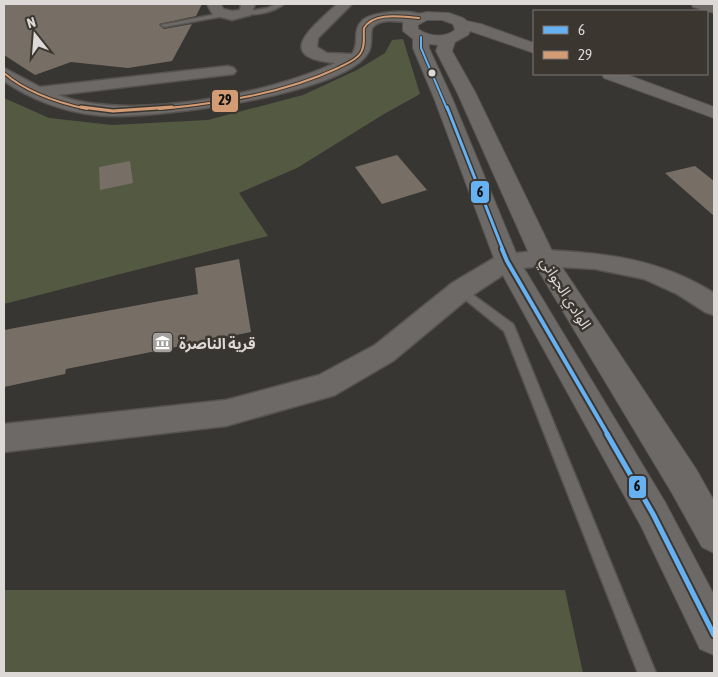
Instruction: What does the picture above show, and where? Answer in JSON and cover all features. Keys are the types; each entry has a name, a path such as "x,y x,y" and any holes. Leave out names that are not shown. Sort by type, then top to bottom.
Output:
{"street":[{"path":"344,4 312,36 309,42 309,49 323,57 353,60"},
{"path":"698,4 714,9"},
{"path":"218,9 232,16 247,8"},
{"path":"420,27 444,16 458,21 456,32"},
{"path":"4,73 11,79 61,104 90,110 129,111 201,105 294,85 353,60 364,49 366,44 364,30 367,23 387,17 420,27 434,40 476,27 533,48"},
{"path":"420,27 421,48 443,98 507,261 653,514 714,635"},
{"name":"الوادي الجواني","path":"456,32 444,51 466,92 543,258 684,481 714,535"},
{"path":"36,92 228,71"},
{"path":"613,75 714,113"},
{"path":"4,438 226,413 325,386 384,353 461,290 507,261 543,258 595,261 648,271 686,287 714,305"}],"lane":[{"path":"247,8 268,10 281,4"},
{"path":"164,25 218,9"},
{"path":"461,290 509,328 647,673"}],"green space":[{"path":"403,39 420,94 297,168 239,193 268,236 4,304 4,98 49,118 112,125 208,120 303,95 357,70 385,53 392,40"},
{"path":"4,590 565,590 583,673 4,673"}],"building":[{"path":"4,4 202,4 196,16 159,24 164,29 192,24 172,61 128,68 71,62 35,75 4,55"},
{"path":"397,155 427,190 382,204 355,167"},
{"path":"130,161 133,183 100,190 99,167"},
{"path":"695,166 714,181 714,216 665,173"},
{"path":"239,259 251,332 66,369 65,374 4,387 4,330 198,294 195,268"}],"transit line":[{"name":"29","path":"4,73 11,79 48,97 88,109 131,111 231,100 304,82 350,62 361,52 364,42 364,28 372,20 392,17 419,18"},
{"name":"6","path":"421,37 421,48 443,98 507,261 653,514 714,635"}],"place":[{"name":"قرية الناصرة","path":"163,343"}]}
